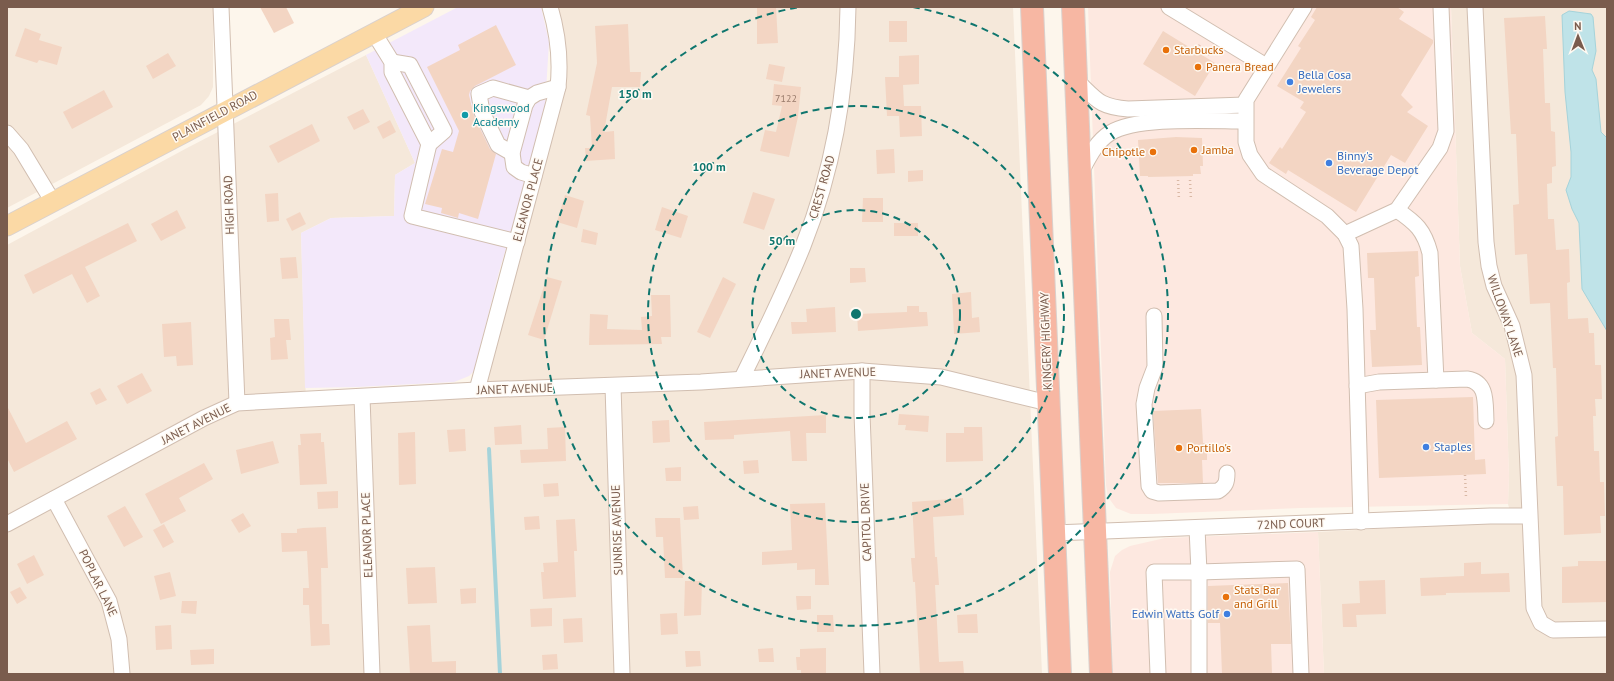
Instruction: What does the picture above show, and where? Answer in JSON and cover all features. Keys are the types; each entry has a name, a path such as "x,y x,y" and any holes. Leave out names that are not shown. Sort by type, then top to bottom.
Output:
{"highway":[{"name":"KINGERY HIGHWAY","path":"1032,7 1060,674"},
{"path":"1073,7 1093,531 1100,674"}],"main road":[{"name":"PLAINFIELD ROAD","path":"7,226 424,7"}],"street":[{"name":"HIGH ROAD","path":"221,7 237,403"},
{"name":"ELEANOR PLACE","path":"477,390 558,87 559,49 556,26 550,7"},
{"name":"CREST ROAD","path":"742,378 790,278 806,240 821,192 830,159 842,93 848,7"},
{"path":"1169,7 1266,66"},
{"path":"1304,7 1248,95 1245,105 1244,121 1246,142 1250,155 1263,174 1327,216 1345,234 1351,246 1353,256 1361,522"},
{"path":"1345,234 1397,210 1440,148 1446,131 1441,7"},
{"name":"WILLOWAY LANE","path":"1475,7 1486,242 1489,266 1494,286 1512,326 1524,375 1534,608 1541,623 1553,630 1607,629"},
{"path":"374,33 392,62 410,65 444,131 429,144 412,216 517,242"},
{"path":"1076,81 1100,103 1112,108 1128,109 1245,105"},
{"path":"534,176 521,172 514,167 512,153 525,105 529,98 537,93 558,87"},
{"path":"512,153 498,145 482,112 479,94 493,88 529,98"},
{"path":"1080,172 1096,146 1109,133 1124,126 1153,122 1244,121"},
{"path":"7,133 21,149 53,202"},
{"path":"1397,210 1416,223 1424,236 1430,253 1436,380"},
{"path":"1154,316 1155,367 1147,388 1144,404 1149,486 1152,491 1158,493 1218,491 1224,487 1227,481 1227,473"},
{"name":"JANET AVENUE","path":"7,524 204,418 237,403 477,390 613,386 862,370 941,376 1048,403"},
{"name":"CAPITOL DRIVE","path":"862,370 862,414 872,674"},
{"path":"1357,386 1379,382 1474,380 1484,391 1486,421"},
{"name":"SUNRISE AVENUE","path":"613,386 622,674"},
{"name":"ELEANOR PLACE","path":"362,397 372,674"},
{"name":"POPLAR LANE","path":"54,499 109,601 119,639 122,674"},
{"name":"72ND COURT","path":"1054,533 1490,516 1529,516"},
{"path":"1197,528 1200,674"},
{"path":"1158,674 1154,572 1296,569 1301,674"}],"path":[{"path":"1178,180 1179,200"},
{"path":"1190,180 1191,200"},
{"path":"1465,475 1466,497"}],"shaded area":[{"path":"7,7 213,7 213,87 209,96 201,105 7,208"},
{"path":"458,7 541,7 549,42 545,107 535,150 499,272 474,371 469,376 454,382 305,388 301,233 331,218 394,216 395,175 415,163 366,55"},
{"path":"558,7 1013,7 1042,674 7,674 7,245 187,148 366,55 415,163 395,175 394,216 331,218 301,233 306,404 481,397 563,85 566,55 564,33"},
{"path":"1088,7 1451,7 1460,266 1472,333 1505,359 1509,476 1508,504 1300,508 1152,514 1131,514 1116,508 1108,497 1106,485"},
{"path":"1451,7 1607,7 1607,674 1324,674 1318,532 1513,522 1508,504 1509,476 1505,359 1472,333 1460,266"},
{"path":"1318,532 1324,674 1113,674 1110,572 1115,556 1122,550 1130,546 1165,538"}],"water":[{"path":"1569,11 1591,14 1593,17 1596,51 1592,70 1596,79 1601,132 1607,138 1607,331 1582,289 1579,223 1572,209 1566,190 1571,177 1571,152 1565,92 1562,15"}],"building":[{"path":"260,7 286,7 294,23 274,33"},
{"path":"757,7 776,7 778,43 757,44"},
{"path":"1317,7 1397,7 1404,12 1399,19 1433,40 1433,43 1401,95 1413,107 1407,112 1428,126 1405,163 1391,155 1356,212 1288,170 1286,174 1269,163 1280,147 1282,149 1306,112 1300,108 1304,102 1277,86 1301,48 1298,46 1315,20 1311,17"},
{"path":"1545,16 1547,49 1543,49 1545,103 1550,103 1551,131 1555,132 1556,166 1552,167 1552,183 1547,184 1548,219 1554,219 1556,250 1569,249 1570,282 1567,283 1568,319 1588,318 1589,333 1594,333 1595,365 1601,365 1602,399 1595,399 1596,416 1593,416 1594,451 1599,451 1600,482 1604,482 1605,516 1600,516 1601,533 1564,535 1563,486 1557,486 1555,437 1558,436 1556,368 1553,368 1550,303 1530,304 1527,254 1515,255 1513,205 1519,204 1516,134 1511,134 1504,18"},
{"path":"889,21 907,21 907,42 889,42"},
{"path":"628,24 630,72 641,72 640,87 612,87 604,132 614,131 615,159 586,161 585,148 592,148 590,116 586,115 597,63 595,26"},
{"name":"Kingswood Academy","path":"496,25 516,65 475,86 470,91 469,95 474,116 490,149 496,154 478,219 459,213 458,218 441,213 442,208 425,204 442,149 453,152 459,131 427,67 460,50 458,45"},
{"path":"25,28 41,34 39,40 62,47 57,65 39,60 37,63 15,56"},
{"path":"1163,31 1215,63 1195,96 1143,64"},
{"path":"168,53 176,66 153,79 146,66"},
{"path":"919,55 919,84 903,85 904,106 921,106 922,136 900,137 899,116 887,116 885,77 899,77 899,56"},
{"path":"769,64 785,67 782,82 766,79"},
{"path":"774,84 801,87 798,117 789,157 760,151 765,130 776,132 782,106 772,105"},
{"path":"104,90 113,107 72,129 63,112"},
{"path":"363,109 370,122 354,130 347,117"},
{"path":"390,120 396,132 383,139 377,127"},
{"path":"312,124 320,141 278,163 269,146"},
{"path":"1176,137 1202,138 1203,166 1200,166 1201,174 1193,174 1193,176 1140,176 1138,140"},
{"path":"894,149 895,173 877,174 876,150"},
{"path":"923,170 923,181 908,182 908,171"},
{"path":"753,192 775,199 764,230 743,223"},
{"path":"278,193 279,221 267,222 265,194"},
{"path":"565,195 584,201 577,228 557,222"},
{"path":"863,198 883,198 883,222 862,222"},
{"path":"662,207 688,216 681,238 655,230"},
{"path":"177,210 186,228 161,241 151,224"},
{"path":"300,212 306,224 292,231 286,219"},
{"path":"128,223 137,241 85,267 100,296 87,303 72,274 33,294 24,275"},
{"path":"894,223 918,223 918,236 894,236"},
{"path":"583,229 598,233 596,245 581,242"},
{"path":"1418,251 1419,276 1415,277 1417,327 1420,327 1422,365 1372,367 1370,330 1376,330 1374,278 1368,278 1367,253"},
{"path":"296,257 298,278 282,279 280,258"},
{"path":"850,268 865,268 866,282 850,283"},
{"path":"547,277 562,281 544,340 528,335"},
{"path":"723,277 736,284 710,338 697,332"},
{"path":"971,292 972,318 979,317 980,332 954,334 952,294"},
{"path":"651,295 670,295 671,337 661,337 662,344 589,345 590,314 608,315 607,329 642,330 641,317 652,316"},
{"path":"907,306 919,306 919,312 927,312 928,326 858,331 857,314 907,312"},
{"path":"835,307 836,332 792,334 791,322 807,322 806,309"},
{"path":"274,319 289,319 291,340 286,340 288,359 271,360 270,338 275,337"},
{"path":"191,322 193,365 177,366 176,356 164,357 162,324"},
{"path":"142,373 152,391 127,404 117,386"},
{"path":"100,388 107,400 96,405 90,393"},
{"name":"Staples","path":"1473,397 1475,460 1485,459 1486,474 1379,478 1376,400"},
{"path":"7,406 26,443 67,421 77,439 14,472 7,458"},
{"name":"Portillo's","path":"1201,409 1203,443 1207,443 1207,460 1202,460 1203,483 1158,483 1153,411"},
{"path":"899,414 929,416 928,432 905,430 906,425 898,425"},
{"path":"826,415 826,433 806,433 807,461 792,461 790,431 734,435 734,439 705,440 704,422"},
{"path":"669,420 670,442 653,443 652,421"},
{"path":"521,425 522,444 495,445 494,427"},
{"path":"565,427 566,461 521,463 520,450 548,449 547,428"},
{"path":"964,427 982,427 983,461 946,462 946,433 964,433"},
{"path":"465,429 466,451 449,452 447,430"},
{"path":"415,432 416,484 399,485 398,433"},
{"path":"321,433 321,442 324,442 327,484 300,485 298,445 301,445 300,434"},
{"path":"273,441 279,463 241,474 236,450"},
{"path":"758,460 759,473 744,474 743,461"},
{"path":"204,463 213,479 179,498 186,511 161,524 145,494"},
{"path":"681,467 681,481 666,481 665,468"},
{"path":"558,483 559,496 544,497 543,484"},
{"path":"338,491 338,508 318,509 317,492"},
{"path":"963,498 964,515 933,517 935,557 937,557 939,585 935,585 939,662 963,661 964,674 920,674 915,582 913,582 911,558 915,558 912,502"},
{"path":"825,503 829,585 815,585 815,569 797,570 797,563 762,565 762,552 792,550 790,504"},
{"path":"125,506 143,537 124,547 107,516"},
{"path":"698,506 699,519 684,520 683,507"},
{"path":"243,513 251,526 239,533 231,520"},
{"path":"539,516 540,529 525,530 524,517"},
{"path":"655,518 680,518 683,578 665,578 663,537 656,537"},
{"path":"575,519 577,551 574,551 576,597 543,599 541,572 544,572 543,563 558,562 556,520"},
{"path":"164,524 174,542 163,548 153,530"},
{"path":"326,527 328,568 321,568 322,624 329,624 330,645 311,646 309,605 303,605 303,588 309,588 307,551 282,552 281,533 297,533 297,529"},
{"path":"34,555 44,575 27,584 17,564"},
{"path":"1578,561 1607,561 1607,602 1562,603 1562,567 1578,566"},
{"path":"1481,562 1481,574 1509,573 1510,592 1446,593 1446,595 1421,596 1420,578 1464,576 1464,563"},
{"path":"435,567 437,603 408,604 406,568"},
{"path":"170,572 176,596 160,600 154,576"},
{"path":"1385,580 1386,614 1356,615 1357,627 1343,627 1342,604 1360,603 1359,581"},
{"path":"685,581 702,581 701,615 684,616"},
{"path":"1288,583 1291,644 1271,644 1272,674 1222,674 1220,623 1208,623 1208,586"},
{"path":"20,587 27,598 17,604 10,592"},
{"path":"476,588 476,603 461,604 460,589"},
{"path":"796,596 811,596 811,609 797,610"},
{"path":"182,601 197,601 196,614 181,613"},
{"path":"552,608 552,626 531,627 530,609"},
{"path":"677,613 678,634 661,635 660,614"},
{"path":"977,614 978,633 958,633 957,615"},
{"path":"817,615 833,615 834,632 817,632"},
{"path":"582,618 583,642 564,643 563,619"},
{"path":"171,625 172,649 156,650 155,626"},
{"path":"430,625 432,662 456,661 456,674 410,674 407,626"},
{"path":"773,648 774,662 759,662 758,649"},
{"path":"826,648 826,674 801,674 801,670 797,670 796,657 800,657 800,649"},
{"path":"214,649 214,664 191,665 190,650"},
{"path":"685,651 700,651 701,666 686,667"},
{"path":"557,654 558,669 543,670 542,655"}],"waterway":[{"path":"489,449 500,674"}],"place":[{"name":"Starbucks","path":"1166,50"},
{"name":"Panera Bread","path":"1198,67"},
{"name":"Bella Cosa Jewelers","path":"1290,82"},
{"name":"Kingswood Academy","path":"465,115"},
{"name":"Jamba","path":"1194,150"},
{"name":"Chipotle","path":"1153,152"},
{"name":"Binny's Beverage Depot","path":"1329,163"},
{"name":"Staples","path":"1426,447"},
{"name":"Portillo's","path":"1179,448"},
{"name":"Stats Bar and Grill","path":"1226,597"},
{"name":"Edwin Watts Golf","path":"1227,614"}]}
